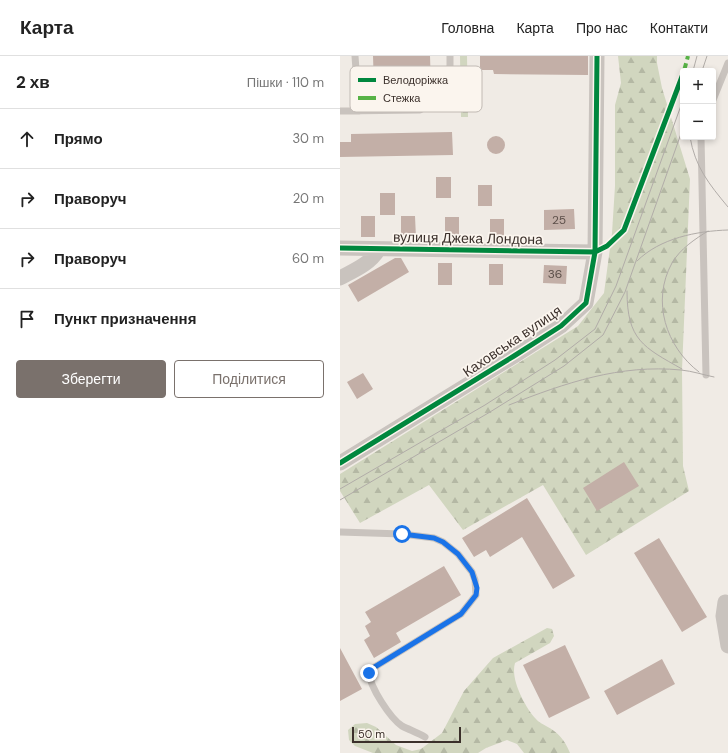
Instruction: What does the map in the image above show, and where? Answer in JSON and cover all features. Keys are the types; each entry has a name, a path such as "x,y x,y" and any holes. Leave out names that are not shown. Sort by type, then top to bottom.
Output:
{"street":[{"name":"Каховська вулиця","path":"340,463 561,326 586,303 595,252 597,56"},
{"name":"вулиця Джека Лондона","path":"340,248 595,252"},
{"name":"вулиця Джека Лондона","path":"340,278 368,262 379,249"},
{"path":"725,602 723,616 728,646"}],"lane":[{"path":"355,56 356,66"},
{"path":"716,93 728,63"},
{"path":"701,140 706,375"},
{"path":"340,532 402,534 434,538 443,542 458,554 468,567 475,580 476,595 461,614 373,668 369,673 376,691 393,717 401,725 425,737"}],"green space":[{"path":"460,56 467,56 467,66 460,66"},
{"path":"618,56 657,56 662,88 690,179 682,370 683,466 689,491 586,555 543,485 463,530 429,485 360,523 340,491 340,474 578,326 604,293 612,233 615,186 615,105 621,83"},
{"path":"461,112 468,112 468,117 461,117"},
{"path":"547,628 552,629 554,636 550,643 515,663 515,677 523,700 532,714 538,721 561,737 570,753 524,753 517,744 507,740 486,748 478,753 373,753 355,746 349,740 348,730 355,724 367,723 376,727 396,745 412,751 421,749 442,733 464,691 493,658"}],"building":[{"path":"373,56 430,56 430,66 373,66"},
{"path":"480,56 588,56 588,75 494,74 493,70 482,70 482,66 480,66"},
{"path":"452,132 453,155 340,157 340,142 351,142 351,134"},
{"path":"496,136 502,139 505,145 502,151 496,154 490,151 487,145 490,139"},
{"path":"436,177 451,177 451,198 436,198"},
{"path":"478,185 492,185 492,206 478,206"},
{"path":"380,193 395,193 395,215 380,215"},
{"path":"574,209 575,229 544,230 544,210"},
{"path":"361,216 375,216 375,237 361,237"},
{"path":"401,216 415,216 416,238 401,238"},
{"path":"445,217 459,217 459,238 445,239"},
{"path":"490,219 504,219 504,241 490,241"},
{"path":"395,258 401,258 409,272 358,302 348,285"},
{"path":"438,263 452,263 452,285 438,285"},
{"path":"489,264 503,264 503,285 489,285"},
{"path":"544,265 567,266 566,284 543,283"},
{"path":"363,373 373,389 357,399 347,382"},
{"path":"624,462 639,486 597,511 583,488"},
{"path":"527,498 575,576 553,589 522,537 490,557 486,550 474,557 462,538"},
{"path":"659,538 707,617 682,632 634,553"},
{"path":"444,566 461,595 396,633 401,642 374,658 364,640 370,636 365,626 371,622 365,612"},
{"path":"565,645 590,698 549,718 523,665"},
{"path":"340,648 362,689 340,701"},
{"path":"662,659 675,684 617,715 604,691"}],"tram line":[{"path":"694,68 697,56"},
{"path":"703,68 707,56"},
{"path":"340,489 485,405 555,360 595,329 616,286 682,104"},
{"path":"340,500 490,412 564,366 603,335 625,292 680,136"},
{"path":"691,140 695,157 704,175 728,207"},
{"path":"637,261 646,253 668,241 692,234 728,230"},
{"path":"699,372 678,350 670,337 665,322 663,293 666,278 675,258 688,245 708,231"},
{"path":"627,291 630,321 640,340 647,348 682,369"},
{"path":"509,405 551,389 593,377 636,370 658,369 685,371 714,377"}],"marked path":[{"path":"685,68 688,56"}],"cycle path":[{"path":"340,463 561,326 586,303 595,252 597,56"},
{"path":"340,248 595,252 607,246 624,230 680,82"}],"route":[{"path":"369,673 373,668 461,614 476,595 477,588 472,572 458,554 443,542 434,538 402,534"}]}
